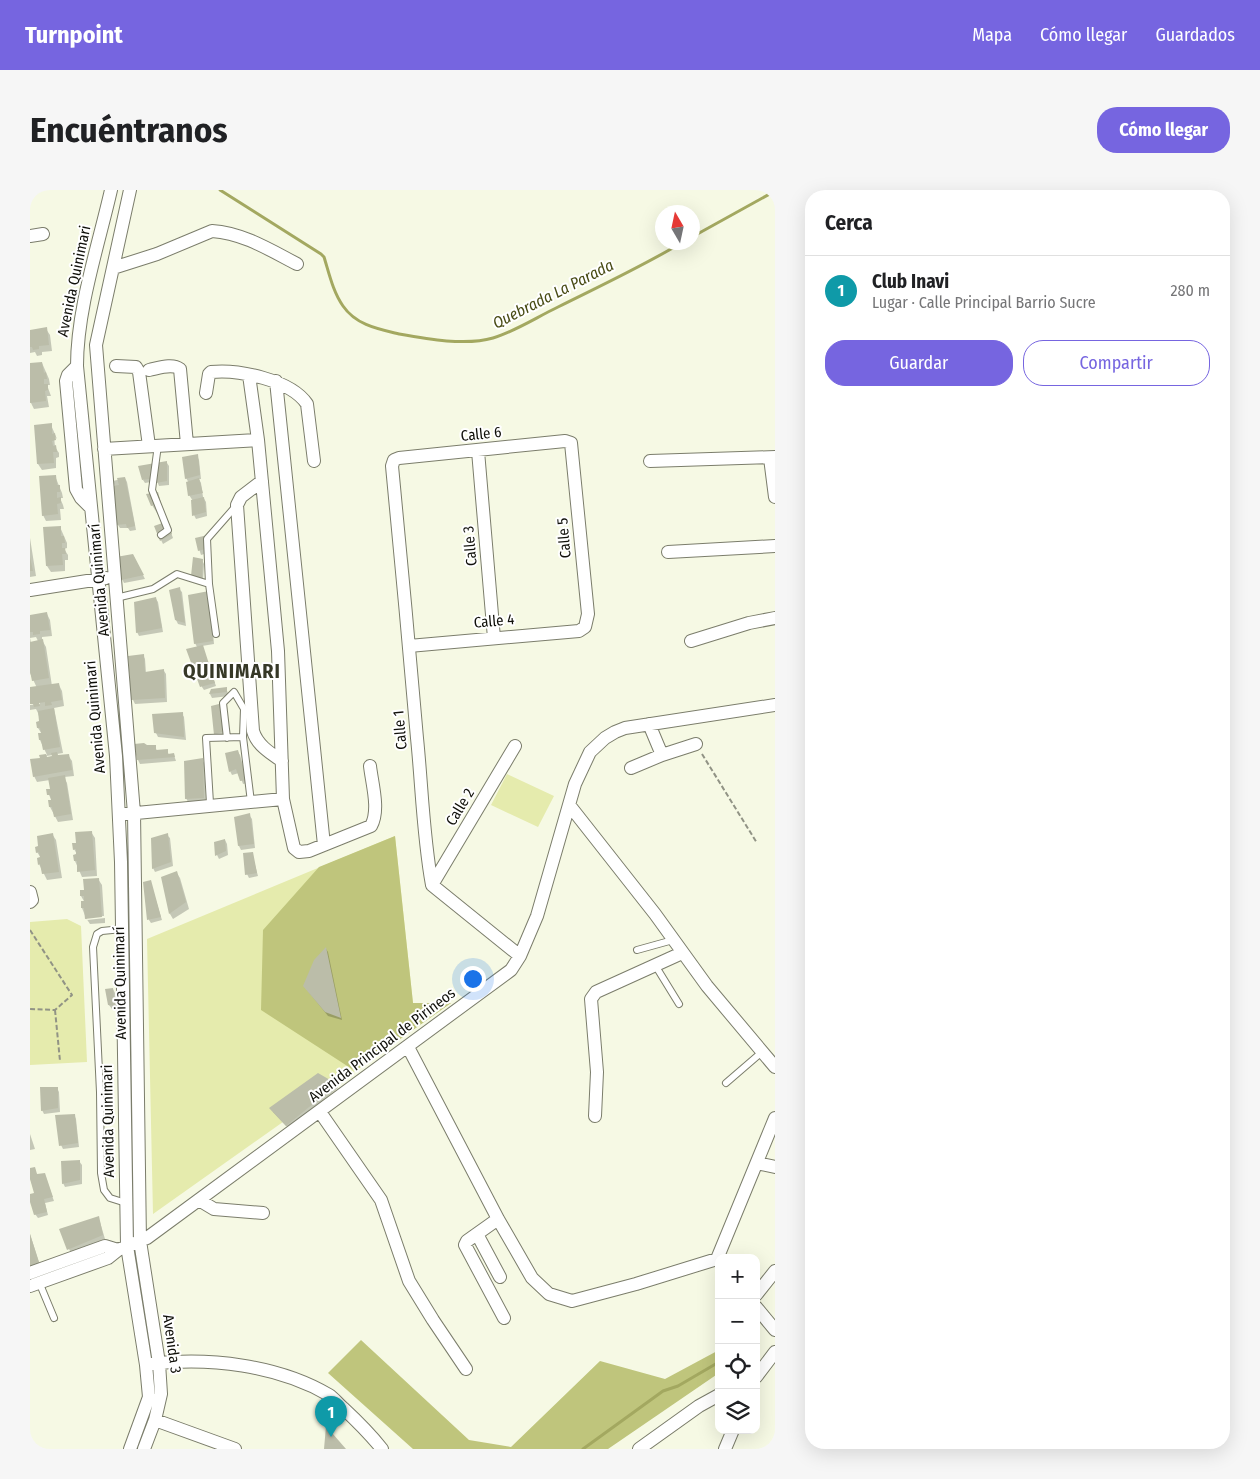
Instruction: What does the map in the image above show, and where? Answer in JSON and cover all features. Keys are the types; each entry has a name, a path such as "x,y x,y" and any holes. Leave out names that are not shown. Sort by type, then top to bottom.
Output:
{"street":[{"name":"Avenida Quinimari","path":"111,190 77,341 77,366 68,375 66,380 76,489 81,498 92,508 116,756 122,929 126,1203 122,1248"},
{"name":"Avenida Quinimarí","path":"130,190 100,318 96,345 134,813 140,1241"},
{"path":"113,268 157,254 212,231 222,231 250,240 297,264"},
{"path":"30,236 43,234"},
{"path":"116,366 136,366 139,372 154,446"},
{"path":"149,370 170,366 177,367 180,370 188,444"},
{"path":"206,393 211,372 249,375 276,381 302,397 307,404 314,461"},
{"path":"249,375 258,440 278,651 283,799 294,848 299,852 309,850 371,826 375,819 375,809 370,766"},
{"path":"276,381 324,845"},
{"path":"104,449 258,440"},
{"name":"Calle 6","path":"394,460 565,441 571,443"},
{"name":"Calle 5","path":"571,443 588,614 583,629"},
{"name":"Calle 3","path":"478,451 494,638"},
{"path":"650,461 772,457 775,497"},
{"name":"Calle 1","path":"394,460 392,466 424,831 432,885"},
{"path":"262,481 242,497 237,505 255,738 282,762"},
{"path":"668,552 775,546"},
{"path":"30,590 114,576"},
{"path":"691,641 749,623 775,618"},
{"name":"Calle 4","path":"409,646 579,631 583,629"},
{"name":"Avenida Principal de Pirineos","path":"35,1284 108,1258 122,1248 154,1234 511,970 520,956 536,916 575,784 590,752 605,738 615,732 649,724 773,708"},
{"path":"649,724 662,755"},
{"path":"631,768 696,744"},
{"name":"Calle 2","path":"432,885 516,746"},
{"path":"119,815 283,799"},
{"path":"570,806 674,940 707,986 775,1068"},
{"path":"432,885 520,956"},
{"path":"595,1116 597,1072 591,999 596,992 682,953"},
{"path":"408,1047 498,1219 532,1278 548,1294 572,1301 715,1261"},
{"path":"320,1112 382,1200 409,1281 466,1369"},
{"path":"720,1254 775,1118"},
{"path":"756,1163 775,1167"},
{"path":"199,1200 214,1209 263,1213"},
{"path":"498,1219 467,1241 465,1245 504,1318"},
{"path":"477,1234 500,1277"},
{"name":"Avenida 3","path":"130,1449 149,1397 153,1364 140,1241"},
{"name":"Avenida Principal de Pirineos","path":"30,1272 105,1246 122,1248"},
{"name":"Avenida 3","path":"122,1248 161,1394 155,1420 144,1449"},
{"path":"760,1290 775,1271"},
{"path":"760,1312 775,1330"},
{"path":"760,1371 775,1352"},
{"path":"153,1364 206,1361 240,1365 293,1378 330,1396 362,1426 382,1449"},
{"path":"639,1449 699,1406 715,1397"},
{"path":"155,1420 235,1449"},
{"path":"725,1449 731,1434"}],"lane":[{"path":"154,446 152,490 168,530 161,535"},
{"path":"216,634 209,584 207,539 237,505"},
{"path":"116,598 153,590 177,574 209,584"},
{"path":"227,738 223,703 234,692 244,709 243,737 251,802"},
{"path":"210,803 206,738 243,737"},
{"path":"122,929 102,931 97,934 93,947 100,1092 101,1174 104,1190 110,1198 126,1203"},
{"path":"637,950 674,940"},
{"path":"655,965 679,1004"},
{"path":"726,1083 762,1052"},
{"path":"35,1284 54,1318"}],"path":[{"path":"696,744 758,843"},
{"path":"30,930 72,995 55,1010 30,1009"},
{"path":"55,1010 60,1061"}],"green space":[{"path":"507,774 554,796 538,827 491,805"},
{"path":"395,836 413,1003 451,1003 153,1214 147,939"},
{"path":"395,836 413,1003 451,1003 355,1071 261,1010 263,930 319,867"},
{"path":"67,919 81,926 87,1062 30,1065 30,922"},
{"path":"361,1340 469,1440 511,1447 600,1361 665,1379 715,1352 715,1376 608,1449 413,1449 328,1373"}],"building":[{"path":"47,327 49,345 39,346 39,349 33,350 30,347 30,330"},
{"path":"42,362 47,379 44,379 44,384 48,384 48,390 45,391 46,401 30,403 30,363"},
{"path":"52,423 52,434 55,433 56,440 52,441 53,446 56,445 57,452 53,452 54,463 37,464 34,425"},
{"path":"198,454 200,475 185,479 182,457"},
{"path":"167,461 167,481 156,483 156,478 142,480 138,466"},
{"path":"56,475 57,485 60,485 60,492 57,492 57,498 61,497 61,503 57,504 58,514 42,516 39,476"},
{"path":"125,477 135,526 127,528 126,524 116,525 112,486 119,485 117,478"},
{"path":"199,478 203,493 188,496 186,482"},
{"path":"158,492 161,503 151,506 146,494"},
{"path":"204,497 206,512 192,516 191,500"},
{"path":"168,521 172,534 160,541 154,526"},
{"path":"61,526 61,536 64,536 65,543 62,543 62,548 65,548 66,554 62,554 63,565 46,566 43,527"},
{"path":"208,535 209,548 198,551 195,538"},
{"path":"133,554 144,575 121,580 116,557"},
{"path":"30,557 33,571 30,571"},
{"path":"193,557 203,559 202,579 191,576"},
{"path":"180,587 185,623 175,620 169,590"},
{"path":"209,591 213,641 194,644 188,595"},
{"path":"156,597 162,628 136,633 134,602"},
{"path":"47,612 50,630 40,631 40,634 33,635 33,632 30,632 30,615"},
{"path":"43,639 49,678 32,681 30,642"},
{"path":"203,645 215,683 200,687 186,649"},
{"path":"144,654 145,672 164,669 165,698 131,700 128,656"},
{"path":"59,683 62,700 51,702 52,705 45,706 45,702 39,703 40,706 34,707 33,704 30,704 30,687"},
{"path":"227,687 227,692 209,694 211,689"},
{"path":"223,703 224,731 214,735 211,706"},
{"path":"54,708 60,747 43,750 38,733 41,733 40,728 37,728 36,722 39,721 38,711"},
{"path":"183,712 184,737 154,733 152,714"},
{"path":"134,744 156,745 156,750 168,749 168,754 174,753 175,757 137,760"},
{"path":"238,750 243,768 245,768 247,780 240,781 236,769 229,772 225,753"},
{"path":"57,752 58,755 69,754 72,770 33,777 30,759 40,758 39,755 46,754 47,757 52,756 51,753"},
{"path":"203,758 204,798 185,799 184,761"},
{"path":"65,775 71,814 54,817 52,807 49,807 48,800 51,800 50,795 47,795 46,789 50,789 48,778"},
{"path":"250,813 254,844 238,846 234,817"},
{"path":"92,831 95,870 77,872 77,861 74,861 73,855 76,854 76,849 73,850 72,843 76,843 75,832"},
{"path":"53,833 59,872 42,874 37,858 40,857 39,852 36,853 35,847 38,846 37,836"},
{"path":"168,833 171,862 152,869 151,838"},
{"path":"225,839 226,851 215,856 214,842"},
{"path":"253,852 257,873 245,875 243,853"},
{"path":"177,871 186,902 169,914 161,877"},
{"path":"99,878 102,917 85,919 84,908 81,908 81,901 84,901 84,896 80,896 80,890 84,890 83,879"},
{"path":"151,880 161,917 147,920 143,882"},
{"path":"326,947 341,1018 325,1012 303,986 314,960"},
{"path":"113,988 115,1006 108,1005 105,989"},
{"path":"318,1073 337,1084 286,1126 269,1108"},
{"path":"40,1087 58,1087 58,1108 41,1111"},
{"path":"75,1114 78,1143 59,1146 55,1115"},
{"path":"80,1160 80,1180 62,1184 61,1161"},
{"path":"35,1167 37,1174 45,1173 53,1197 44,1199 47,1212 34,1215 30,1202 30,1194 34,1193 30,1179 30,1168"},
{"path":"99,1216 103,1235 67,1250 59,1229"},
{"path":"30,1234 39,1262 30,1266"},
{"path":"326,1426 346,1449 324,1449"}],"waterway":[{"name":"Quebrada La Parada","path":"220,190 321,254 324,257 340,301 354,318 383,330 434,340 459,342 482,340 502,335 637,268 669,250"},
{"name":"Quebrada La Parada","path":"700,233 775,191"},
{"path":"583,1449 663,1391 678,1386 715,1364"}],"place":[{"name":"Club Inavi","path":"331,1437"}],"district":[{"name":"QUINIMARI","path":"232,671"}]}
